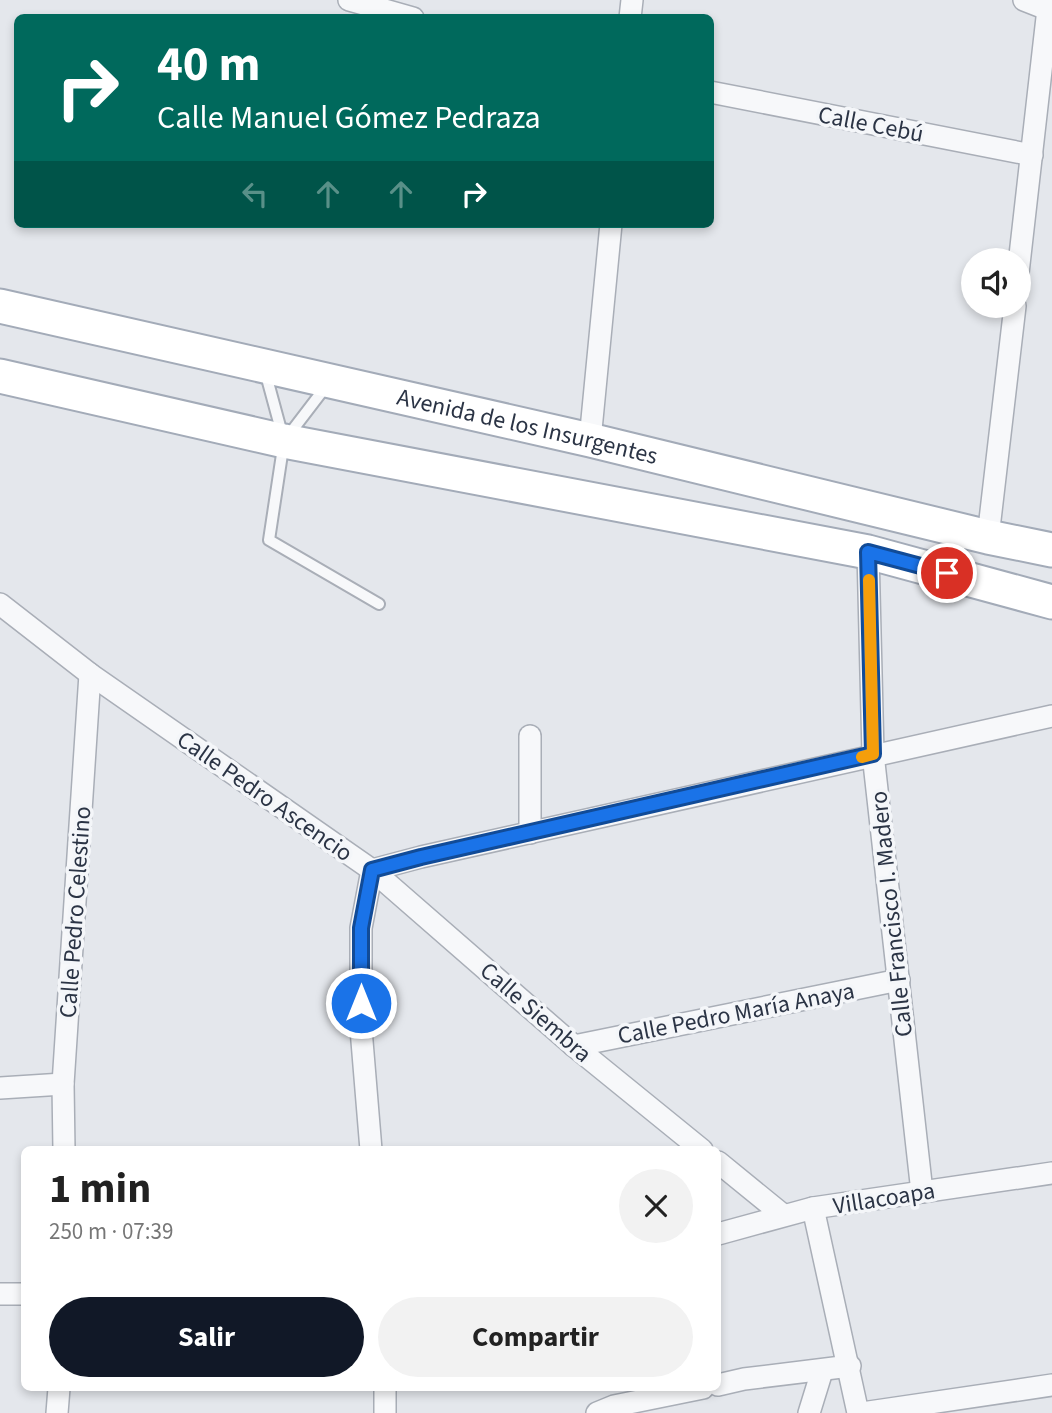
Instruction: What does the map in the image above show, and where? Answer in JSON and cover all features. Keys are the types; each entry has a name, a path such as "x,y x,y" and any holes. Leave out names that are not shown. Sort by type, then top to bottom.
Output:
{"main road":[{"name":"Avenida de los Insurgentes","path":"0,306 590,440 988,537 1052,550"},
{"path":"0,376 284,442 868,552 1052,602"}],"street":[{"path":"349,0 399,14"},
{"path":"1021,248 1050,7 1024,0"},
{"name":"Calle Cebú","path":"714,93 1032,155"},
{"path":"590,440 611,228"},
{"path":"988,537 1014,318"},
{"name":"Calle Francisco I. Madero","path":"868,552 873,754 922,1192"},
{"name":"Calle Pedro Ascencio","path":"0,604 90,674 372,870 361,928 361,1029 371,1146"},
{"name":"Calle Pedro Celestino","path":"64,1146 64,1084 90,674"},
{"path":"372,870 873,754 1052,716"},
{"path":"530,736 530,833"},
{"name":"Calle Siembra","path":"372,870 574,1046 697,1146"},
{"name":"Calle Pedro María Anaya","path":"574,1046 899,980"},
{"path":"0,1088 64,1084"},
{"path":"721,1164 783,1215"},
{"name":"Villacoapa","path":"721,1233 813,1208 1052,1173"},
{"path":"813,1208 860,1413 1052,1385"},
{"path":"0,1294 21,1294"},
{"path":"721,1384 850,1366"},
{"path":"809,1413 822,1371"},
{"path":"58,1413 59,1391"},
{"path":"385,1391 385,1413"},
{"path":"597,1413 614,1406 688,1391"}],"lane":[{"path":"263,365 284,442 269,540 379,604"},
{"path":"284,442 330,381"}],"slow traffic":[{"path":"862,757 873,754 869,580"}],"route":[{"path":"361,1003 361,928 372,870 873,754 868,552 947,573"}]}
